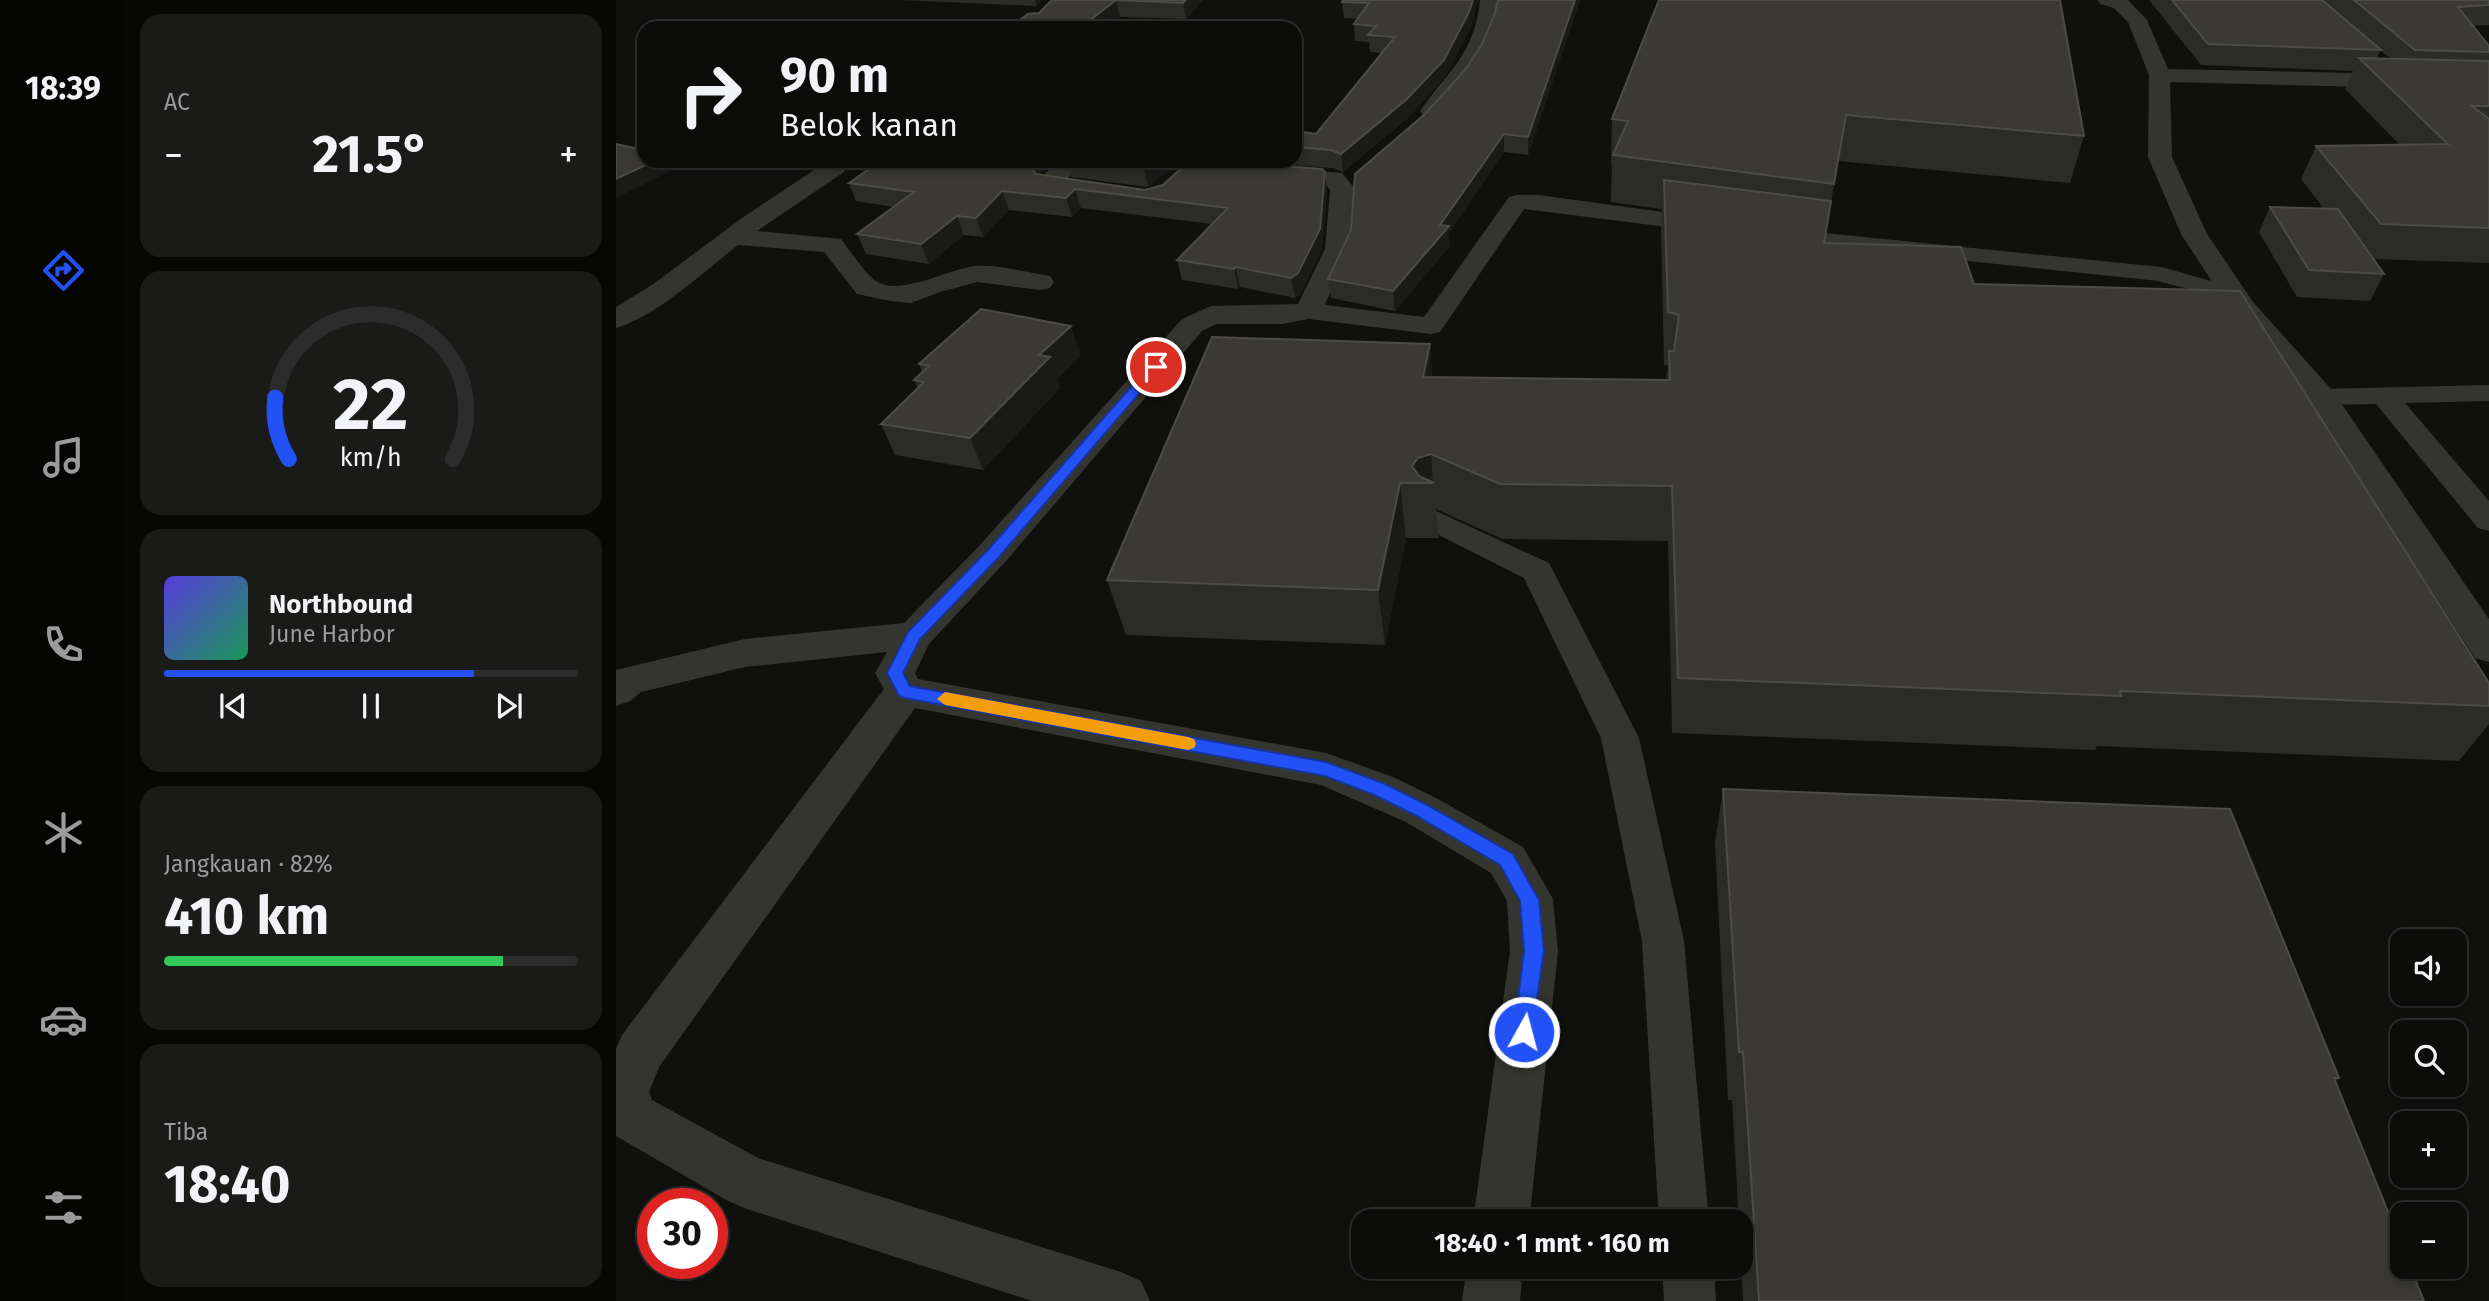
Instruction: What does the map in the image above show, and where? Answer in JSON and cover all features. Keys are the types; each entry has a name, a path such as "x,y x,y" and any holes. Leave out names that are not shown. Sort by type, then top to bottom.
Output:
{"street":[{"path":"1410,130 1451,90 1482,43 1490,16 1490,0"},
{"path":"2107,0 2120,4 2137,20 2160,75 2160,157 2194,234 2243,308 2321,397 2489,648"},
{"path":"2379,64 2400,82"},
{"path":"2160,75 2489,83"},
{"path":"616,319 662,291 733,237 834,168"},
{"path":"1064,168 1048,183 1113,193"},
{"path":"905,691 895,673 914,636 993,554 1192,325 1211,315 1282,315 1309,311 1338,249 1353,180 1248,173"},
{"path":"733,237 832,245 867,288 890,293 911,295 930,286 977,274 1040,282"},
{"path":"616,691 628,681 746,653 832,642 914,636"},
{"path":"905,691 1326,769 1378,789 1421,810 1507,860 1530,900 1534,951 1503,1209"},
{"path":"905,691 640,1052 623,1092 634,1118 747,1182 1121,1301"},
{"path":"1491,1301 1494,1279"}],"lane":[{"path":"1309,311 1431,326 1517,202 1539,202 1727,228"},
{"path":"1754,232 1835,243 2161,274 2206,287 2243,308"},
{"path":"2321,397 2489,393"},
{"path":"2384,396 2489,522"},
{"path":"1436,521 1536,570 1620,738 1663,941 1683,1209"},
{"path":"1689,1279 1690,1301"}],"building":[{"path":"1052,0 1116,0 1089,21 1018,21 1028,14 1039,13"},
{"path":"1116,0 1186,0 1183,3"},
{"path":"1473,0 1444,60 1407,99 1341,154 1331,150 1302,148 1302,132 1316,134 1395,37 1368,35 1376,26 1354,24 1369,3 1342,2"},
{"path":"1498,0 1575,0 1528,137 1504,134 1440,225 1449,226 1393,291 1328,279 1351,230 1355,174 1425,114 1466,69 1482,44"},
{"path":"1659,0 2060,0 2084,136 1846,115 1834,184 1613,155 1628,121 1612,119"},
{"path":"2172,0 2322,0 2381,50 2208,44"},
{"path":"2354,0 2489,0 2489,5 2458,7 2489,46 2489,52 2415,50"},
{"path":"2359,58 2489,61 2489,106 2472,106 2489,119 2489,228 2381,224 2316,146 2448,144"},
{"path":"616,144 637,148 637,168 639,168 616,179"},
{"path":"1302,167 1322,169 1325,172 1320,229 1298,273 1291,278 1236,267 1234,269 1177,260 1228,208 1075,189 1066,198 1002,191 976,218 957,216 921,244 857,234 914,192 849,183 870,168 1032,168 1036,174 1145,190 1163,185 1185,168"},
{"path":"1664,180 1831,201 1824,243 1961,247 1974,284 2240,291 2489,683 2489,706 2120,691 2121,696 1678,678 1672,486 1500,484 1431,454 1418,458 1412,466 1419,476 1434,483 1400,483 1378,590 1107,580 1212,337 1430,344 1423,377 1670,380 1669,351 1674,351 1679,315 1668,312"},
{"path":"2270,207 2338,209 2384,274 2309,270"},
{"path":"981,309 1071,326 1039,355 1050,357 970,438 881,424 924,382 914,380 929,366 919,364"},
{"path":"1723,789 2230,809 2339,1078 2334,1078 2390,1217 2390,1279 2415,1279 2424,1301 1759,1301 1743,1052 1739,1052"}],"slow traffic":[{"path":"945,699 1188,744"}],"route":[{"path":"1156,367 993,554 914,636 895,673 905,691 1326,769 1378,789 1421,810 1507,860 1530,900 1534,951 1524,1032"}]}
